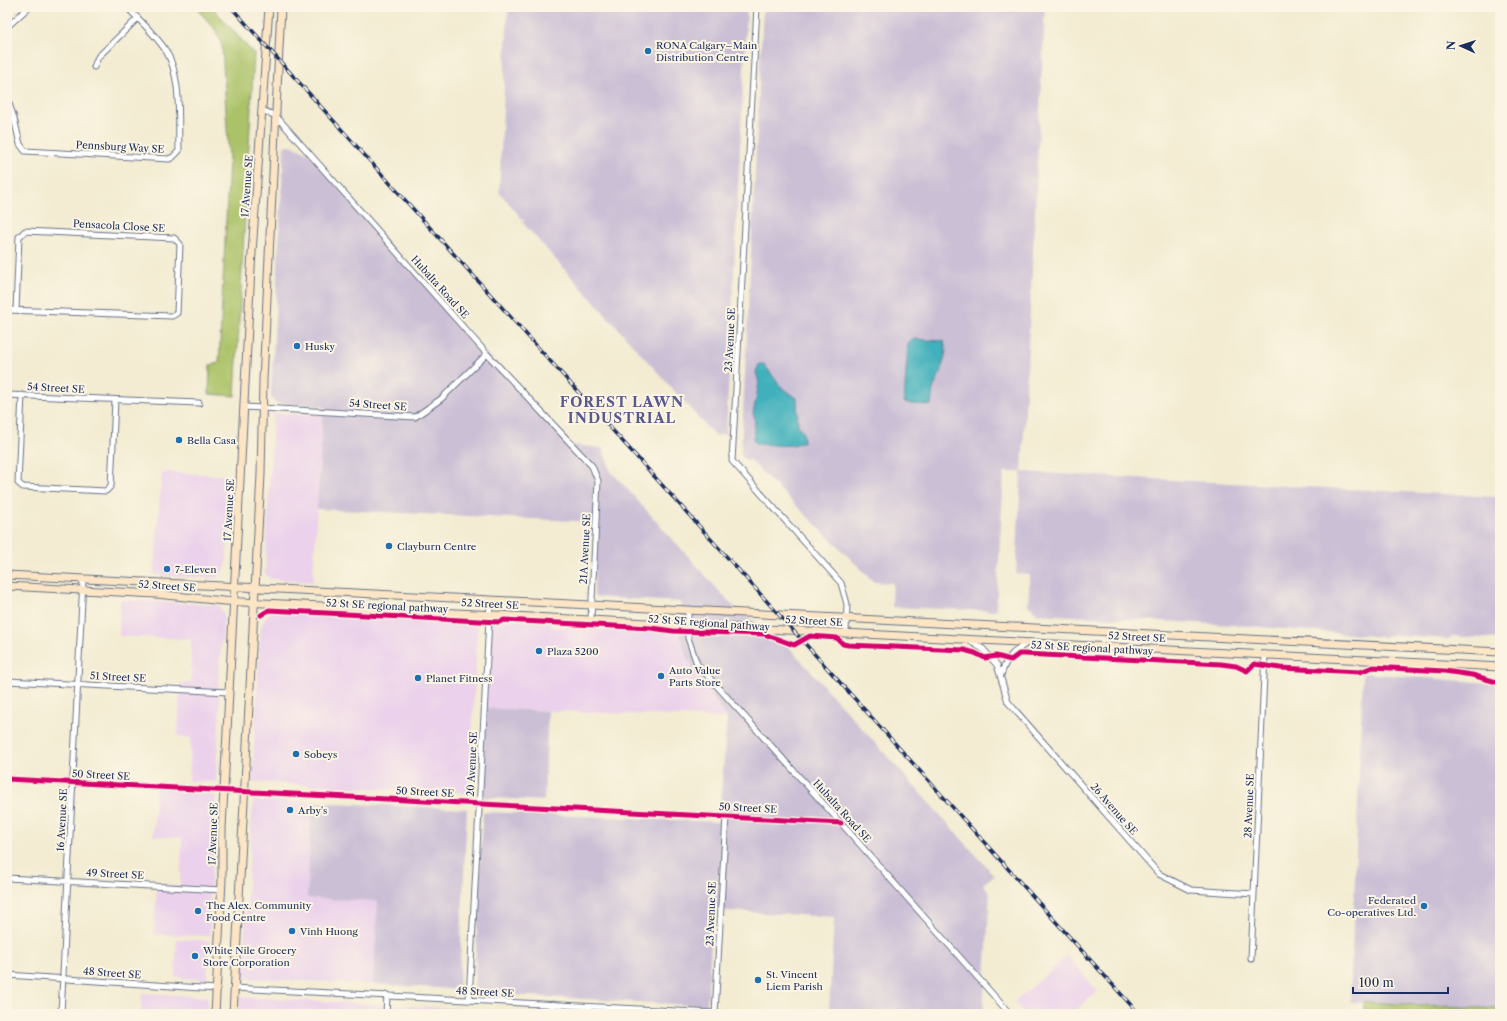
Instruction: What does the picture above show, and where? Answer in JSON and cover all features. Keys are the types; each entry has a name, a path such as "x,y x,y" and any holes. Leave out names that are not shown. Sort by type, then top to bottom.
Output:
{"main road":[{"name":"17 Avenue SE","path":"215,1014 222,890 224,791 234,588 269,7"},
{"path":"233,1014 261,474 262,408 281,7"},
{"name":"52 Street SE","path":"7,575 234,588 490,601 592,604 780,616 847,618 1500,652"},
{"name":"52 Street SE","path":"7,586 234,601 1500,667"}],"street":[{"path":"7,27 29,7"},
{"name":"Pennsburg Way SE","path":"7,98 14,118 20,144 25,150 169,159 173,157 179,151 177,89 173,68 166,51 127,7"},
{"name":"23 Avenue SE","path":"757,7 732,461 841,583 847,604 846,632"},
{"path":"94,67 98,57 138,18"},
{"name":"Hubalta Road SE","path":"262,110 276,116 487,354 592,466 598,481"},
{"name":"Pensacola Close SE","path":"7,310 172,316 176,313 180,244 174,238 25,231 19,237 16,310"},
{"name":"54 Street SE","path":"244,407 415,417 441,399 487,354"},
{"name":"54 Street SE","path":"7,395 199,403"},
{"path":"22,395 18,483 24,487 106,491 111,486 115,400"},
{"name":"21A Avenue SE","path":"591,619 598,481"},
{"name":"16 Avenue SE","path":"61,1014 83,580"},
{"name":"20 Avenue SE","path":"469,1000 490,601"},
{"name":"Hubalta Road SE","path":"688,610 688,638 697,664 841,823 1008,1013"},
{"name":"26 Avenue SE","path":"964,638 983,650 997,664 1008,702 1159,874 1191,890 1254,894"},
{"path":"1001,675 1007,659 1015,651 1031,642"},
{"name":"28 Avenue SE","path":"1251,958 1265,654"},
{"name":"51 Street SE","path":"7,681 229,692"},
{"name":"50 Street SE","path":"7,779 841,823"},
{"name":"23 Avenue SE","path":"715,1014 726,816"},
{"name":"49 Street SE","path":"7,878 222,890"},
{"name":"48 Street SE","path":"7,975 216,989"},
{"name":"48 Street SE","path":"234,988 734,1014"},
{"path":"386,1014 387,995"},
{"path":"552,1014 553,1004"}],"shaded area":[{"path":"508,7 747,7 726,434 715,436 521,221 524,221 499,192"},
{"path":"763,7 1045,7 1022,472 1500,497 1500,639 1452,636 1449,639 1386,635 1385,637 1250,626 1038,614 1028,605 1030,575 1016,574 1021,472 1004,472 996,611 892,607 893,583 874,582 750,460 745,460 741,455"},
{"path":"291,145 309,154 487,354 573,445 603,448 610,470 732,605 788,646 994,875 983,884 990,893 983,1014 846,1014 829,1012 834,917 713,910 707,1006 474,993 483,812 719,822 727,719 687,658 680,635 681,602 594,597 596,522 317,509 323,406 280,404 274,402 271,396 284,146"},
{"path":"273,414 322,415 313,582 271,579 265,574"},
{"path":"162,472 233,476 226,568 217,578 154,575"},
{"path":"120,600 219,605 224,615 218,683 220,705 216,782 189,781 191,738 178,736 180,683 191,683 191,639 119,636"},
{"path":"271,611 478,621 469,793 252,782 261,628"},
{"path":"504,620 551,622 551,627 668,632 680,635 687,658 725,716 721,718 484,708 489,621 499,622"},
{"name":"Federated Co-operatives Ltd.","path":"1363,673 1500,684 1500,1009 1350,1002"},
{"path":"484,708 548,711 544,801 483,797"},
{"path":"156,787 216,796 210,897 210,936 154,934 157,885 180,886 182,838 153,836"},
{"path":"253,801 312,802 307,898 378,901 373,984 242,978"},
{"path":"312,802 467,809 459,984 452,989 373,984 378,901 307,898"},
{"path":"177,939 210,941 207,980 175,977"},
{"path":"1067,956 1098,991 1072,1014 1024,1014 1014,1003"},
{"path":"142,993 208,997 207,1014 141,1014"},
{"path":"240,997 542,1013 542,1014 239,1014"}],"green space":[{"path":"195,7 212,7 254,54 235,396 209,394 210,365 219,363 229,160 222,46 215,29"},
{"path":"1364,1002 1500,1009 1500,1014 1364,1014"}],"water":[{"path":"912,339 944,341 946,351 941,372 933,389 931,405 911,404 904,402 908,343"},
{"path":"759,364 764,364 781,387 797,398 798,426 803,432 804,441 793,445 781,446 757,444 753,440 755,419 753,414 759,383 756,372"}],"railway":[{"path":"231,7 1139,1014"}],"cycle path":[{"name":"52 St SE regional pathway","path":"261,615 269,610 499,622 504,620 651,628 673,631 764,634 794,645 810,636 837,638 843,644 848,645 964,650 985,658 996,656 1011,660 1019,654 1024,654 1221,664 1236,666 1247,671 1254,664 1280,668 1360,672 1373,667 1444,671 1472,675 1500,683"},
{"path":"7,779 841,823"}],"place":[{"name":"RONA Calgary–Main Distribution Centre","path":"648,51"},
{"name":"Husky","path":"297,346"},
{"name":"Bella Casa","path":"179,440"},
{"name":"Clayburn Centre","path":"389,546"},
{"name":"7-Eleven","path":"167,569"},
{"name":"Plaza 5200","path":"539,651"},
{"name":"Auto Value Parts Store","path":"661,676"},
{"name":"Planet Fitness","path":"418,678"},
{"name":"Sobeys","path":"296,754"},
{"name":"Arby's","path":"290,810"},
{"name":"Federated Co-operatives Ltd.","path":"1424,906"},
{"name":"The Alex. Community Food Centre","path":"198,911"},
{"name":"Vinh Huong","path":"292,931"},
{"name":"White Nile Grocery Store Corporation","path":"195,956"},
{"name":"St. Vincent Liem Parish","path":"758,980"}],"district":[{"name":"FOREST LAWN INDUSTRIAL","path":"622,410"}]}
